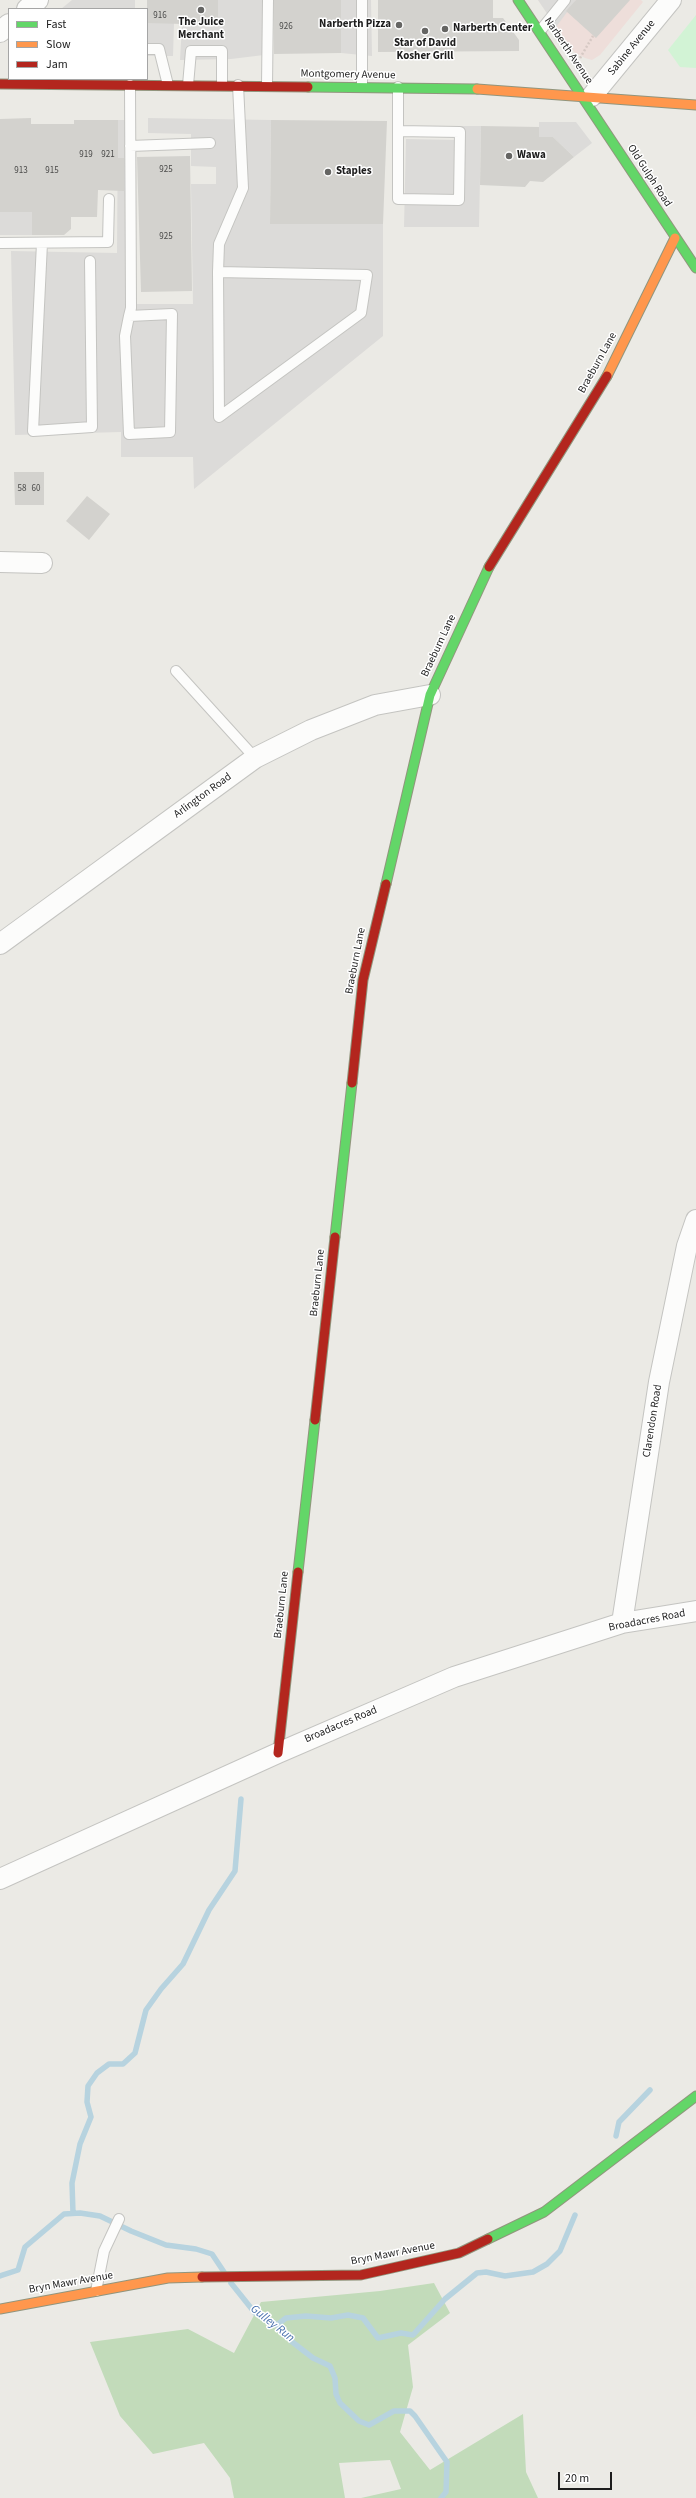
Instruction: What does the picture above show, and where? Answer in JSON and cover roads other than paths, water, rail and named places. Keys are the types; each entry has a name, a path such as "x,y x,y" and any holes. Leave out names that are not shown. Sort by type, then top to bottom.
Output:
{"street":[{"path":"28,8 38,0"},
{"name":"Narberth Avenue","path":"518,0 571,76 588,96"},
{"name":"Sabine Avenue","path":"588,96 671,0"},
{"path":"0,32 8,25"},
{"name":"Montgomery Avenue","path":"0,84 52,82 130,85 462,88 696,105"},
{"name":"Old Gulph Road","path":"588,96 675,238 696,268"},
{"name":"Braeburn Lane","path":"278,1752 362,980 430,695 492,560 610,371 675,238"},
{"path":"0,562 42,563"},
{"name":"Arlington Road","path":"0,944 255,758 311,730 375,705 430,695"},
{"name":"Clarendon Road","path":"622,1623 659,1382 688,1246 696,1220"},
{"name":"Broadacres Road","path":"0,1878 278,1752 454,1677 622,1623 696,1611"},
{"name":"Bryn Mawr Avenue","path":"0,2309 168,2278 361,2275 459,2252 544,2212 696,2096"}],"lane":[{"path":"267,86 268,0"},
{"path":"362,0 362,86"},
{"path":"540,31 565,0"},
{"path":"148,49 160,49 168,85"},
{"path":"188,85 191,51 222,51 222,85"},
{"path":"128,316 172,314 170,432 130,434 125,336 128,316 131,308 130,85"},
{"path":"218,272 367,275 360,313 219,417 218,272 219,244 243,188 238,85"},
{"path":"398,87 398,132 398,199 460,200 460,132 398,132"},
{"path":"130,146 210,143"},
{"path":"0,243 108,242 109,199"},
{"path":"42,243 34,431 92,427 90,261"},
{"path":"176,671 255,758"},
{"path":"96,2291 104,2251 117,2224"}],"waterway":[{"path":"73,2213 72,2183 80,2144 91,2117 87,2102 88,2086 97,2073 109,2064 123,2064 135,2053 146,2010 161,1989 183,1964 209,1910 235,1871 241,1799"},
{"path":"616,2136 619,2122 650,2090"},
{"name":"Gulley Run","path":"0,2276 18,2270 25,2247 64,2214 80,2213 100,2216 131,2231 166,2245 196,2249 212,2254 224,2272"},
{"path":"277,2325 286,2318 306,2316 331,2318 348,2315 363,2318 378,2338 401,2333 413,2335 445,2299 477,2273 486,2272 505,2276 533,2272 547,2264 560,2251 575,2215"},
{"name":"Gulley Run","path":"231,2283 255,2313 277,2325 291,2341 313,2358 330,2366 335,2378 336,2394 340,2403 359,2421 369,2425 394,2411 410,2411 415,2416 447,2462 446,2492 441,2498"}],"place":[{"name":"The Juice Merchant","path":"201,10"},
{"name":"Narberth Pizza","path":"399,25"},
{"name":"Narberth Center","path":"445,29"},
{"name":"Star of David Kosher Grill","path":"425,31"},
{"name":"Wawa","path":"509,156"},
{"name":"Staples","path":"328,172"}]}
